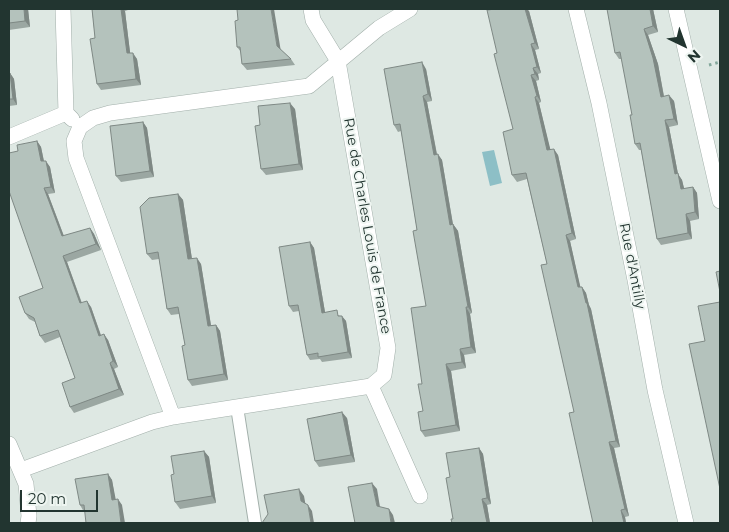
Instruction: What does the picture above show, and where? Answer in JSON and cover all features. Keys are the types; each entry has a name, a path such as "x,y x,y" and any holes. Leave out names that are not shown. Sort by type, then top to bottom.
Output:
{"street":[{"path":"63,9 66,113 80,127"},
{"name":"Rue de Charles Louis de France","path":"311,9 313,20 338,61 388,348 384,375 371,386"},
{"path":"173,417 76,158 74,142 80,127 93,118 110,113 309,86 379,28 410,9"},
{"name":"Rue d'Antilly","path":"576,9 599,103 655,390 686,523"},
{"path":"676,9 720,201"},
{"path":"9,137 66,113"},
{"path":"21,470 152,422 173,417 371,386 420,496"},
{"path":"9,444 26,484 28,523"}],"lane":[{"path":"237,407 255,523"}],"water":[{"path":"494,150 502,183 490,186 482,152"}],"building":[{"path":"9,9 24,9 25,21 9,23"},
{"path":"92,9 121,9 127,53 133,53 136,79 97,84 90,39 95,38"},
{"path":"237,9 271,9 277,46 291,59 242,64 240,47 237,47 235,21 238,20"},
{"path":"525,9 535,43 531,44 537,67 533,68 535,74 531,75 537,96 535,97 547,150 554,149 572,233 566,235 578,287 582,287 587,303 616,441 609,442 625,509 621,510 624,523 593,523 569,413 574,412 541,265 547,264 526,173 512,175 503,132 513,129 494,54 497,53 487,10"},
{"path":"607,9 650,9 653,26 644,29 653,58 661,97 669,95 674,119 665,120 675,174 678,173 681,189 693,187 695,212 686,214 688,233 657,239 640,143 635,144 630,115 632,115 620,52 615,53"},
{"path":"422,62 428,94 423,96 434,155 438,154 450,225 453,224 468,307 466,307 471,347 460,349 462,362 446,364 456,425 421,431 418,412 423,411 418,384 422,384 411,308 426,306 413,231 417,230 400,124 394,125 384,69"},
{"path":"10,73 13,99 9,99"},
{"path":"290,103 299,164 261,169 255,126 260,125 258,106"},
{"path":"143,122 150,171 116,176 110,126"},
{"path":"37,141 41,161 46,161 51,187 44,188 62,236 90,228 96,244 63,256 80,303 87,301 99,336 104,334 113,361 110,363 119,389 70,407 62,383 75,378 58,330 40,336 34,318 25,313 19,297 43,288 9,191 9,153 18,151 17,145"},
{"path":"178,194 188,259 197,258 208,326 216,325 224,374 188,380 182,346 185,345 178,307 167,309 158,252 147,254 140,207 149,198"},
{"path":"310,242 322,313 337,310 338,316 342,316 348,352 318,357 318,353 307,355 298,305 289,306 279,247"},
{"path":"720,271 720,292 716,272"},
{"path":"720,302 720,489 689,344 705,341 698,306"},
{"path":"342,412 351,455 315,461 307,419"},
{"path":"479,448 487,498 482,499 487,523 452,523 451,519 453,519 446,478 450,477 446,453"},
{"path":"204,451 212,496 175,502 171,475 174,474 171,456"},
{"path":"108,474 112,500 118,499 121,523 86,523 84,505 80,505 75,479"},
{"path":"372,483 377,506 389,509 391,523 355,523 348,487"},
{"path":"299,489 301,501 308,505 311,523 262,523 268,514 264,495"}]}
